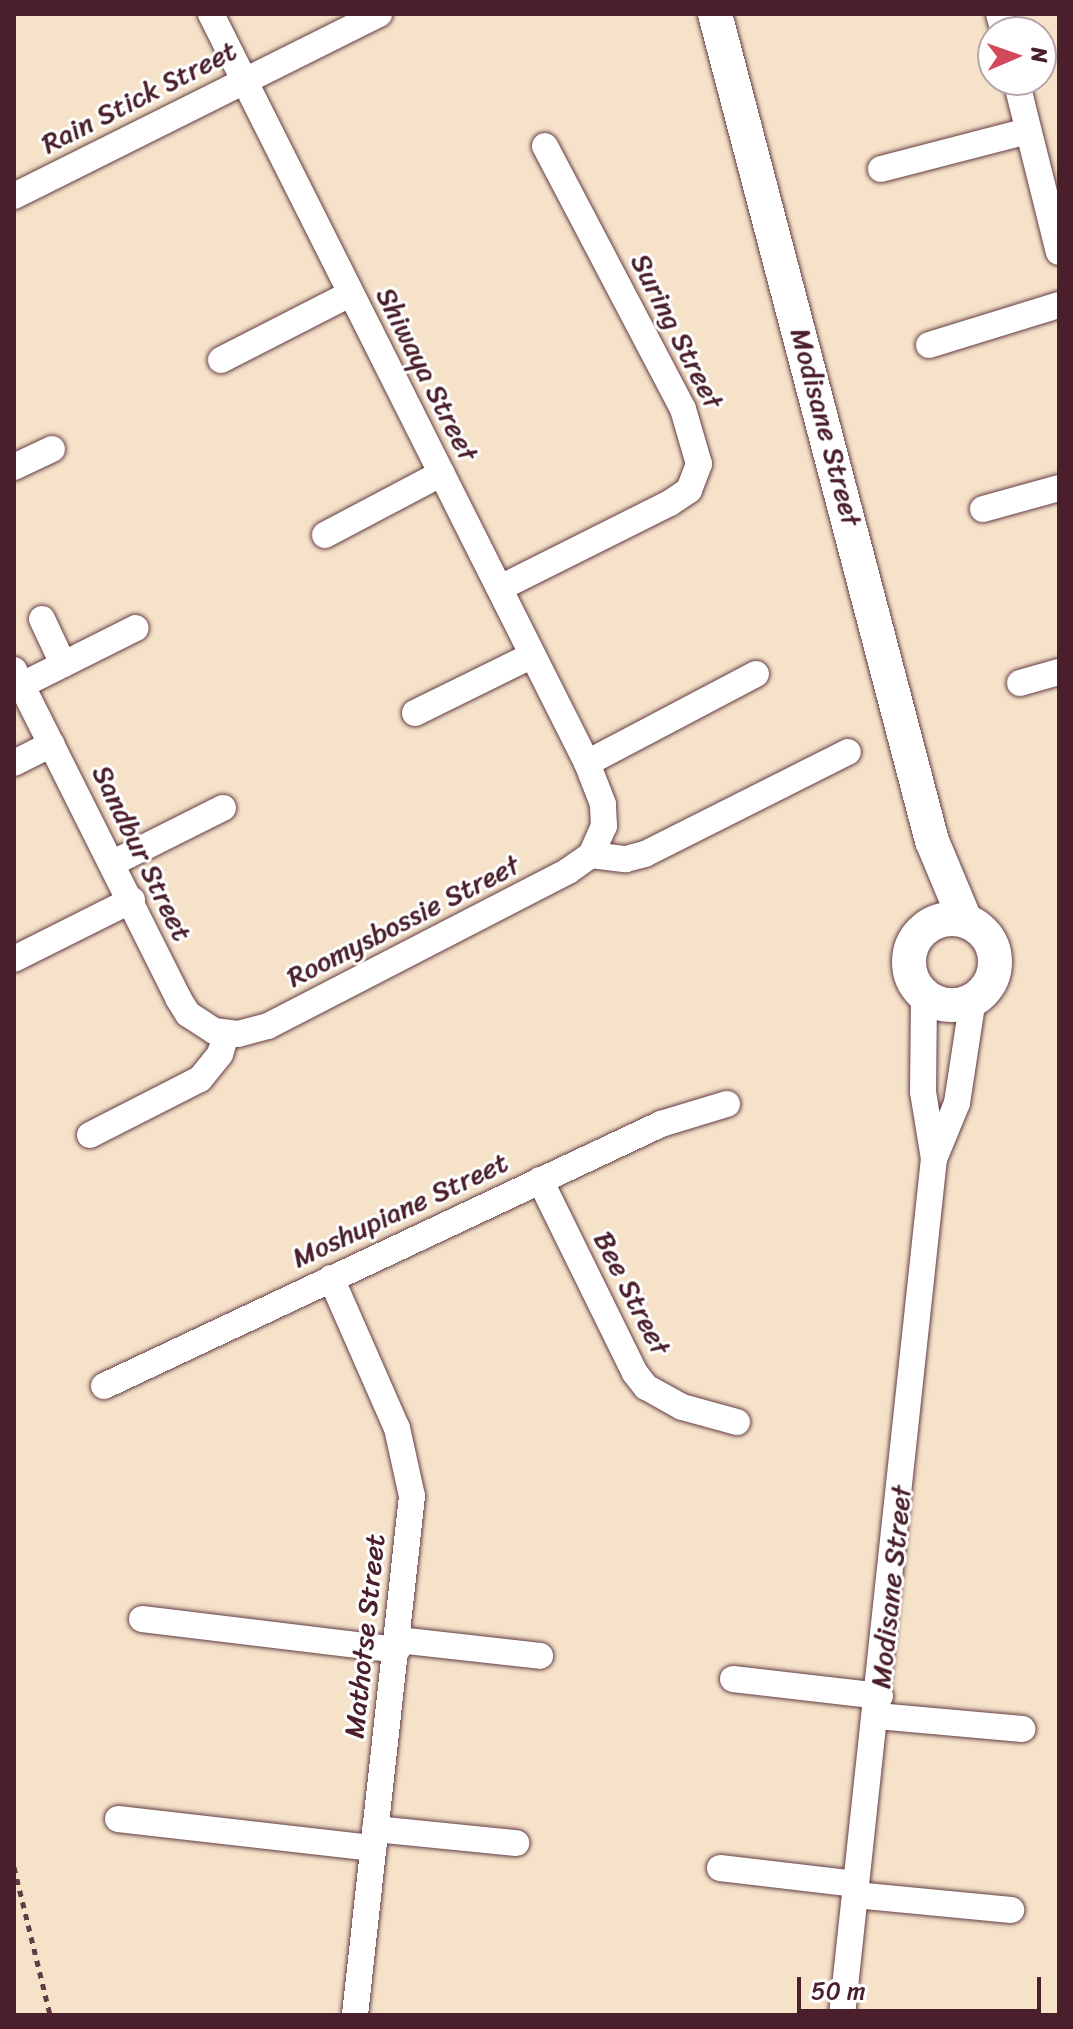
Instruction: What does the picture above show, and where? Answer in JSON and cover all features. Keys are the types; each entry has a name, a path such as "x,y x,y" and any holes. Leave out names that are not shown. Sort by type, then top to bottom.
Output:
{"street":[{"name":"Shiwaya Street","path":"211,14 350,294 502,587 587,763 603,804 604,826 594,850"},
{"name":"Rain Stick Street","path":"14,196 379,14"},
{"name":"Modisane Street","path":"715,14 828,430 932,841 965,920 985,934 995,957 990,981 973,999 957,1103 934,1159"},
{"path":"1020,96 1059,252"},
{"path":"881,169 1028,131"},
{"name":"Suring Street","path":"502,587 670,503 689,490 699,464 677,396 545,146"},
{"path":"221,360 350,294"},
{"path":"929,345 1059,305"},
{"path":"14,467 52,449"},
{"path":"325,535 442,473"},
{"path":"983,509 1059,488"},
{"path":"42,619 63,664"},
{"path":"18,677 63,664 136,628"},
{"path":"415,713 533,655"},
{"path":"1020,683 1059,672"},
{"path":"587,763 756,674"},
{"name":"Sandbur Street","path":"18,677 188,1014 214,1031 233,1033"},
{"path":"14,763 52,744"},
{"path":"594,850 626,859 645,854 848,752"},
{"path":"113,863 223,808"},
{"name":"Modisane Street","path":"842,2015 878,1706 934,1159 923,1092 924,994 915,983 910,954 925,928 932,841"},
{"name":"Roomysbossie Street","path":"233,1033 275,1023 568,871 594,850"},
{"path":"14,959 132,900"},
{"path":"925,928 952,918 965,920"},
{"path":"924,994 948,1004 973,999"},
{"path":"90,1135 200,1079 233,1033"},
{"name":"Moshupiane Street","path":"104,1386 661,1124 727,1104"},
{"name":"Bee Street","path":"540,1180 635,1373 646,1387 682,1407 737,1422"},
{"name":"Mathotse Street","path":"331,1278 409,1464 412,1496 355,2015"},
{"path":"142,1619 540,1656"},
{"path":"733,1679 1022,1729"},
{"path":"118,1819 374,1838 516,1843"},
{"path":"720,1868 1011,1910"}],"path":[{"path":"14,1867 50,2015"}]}
